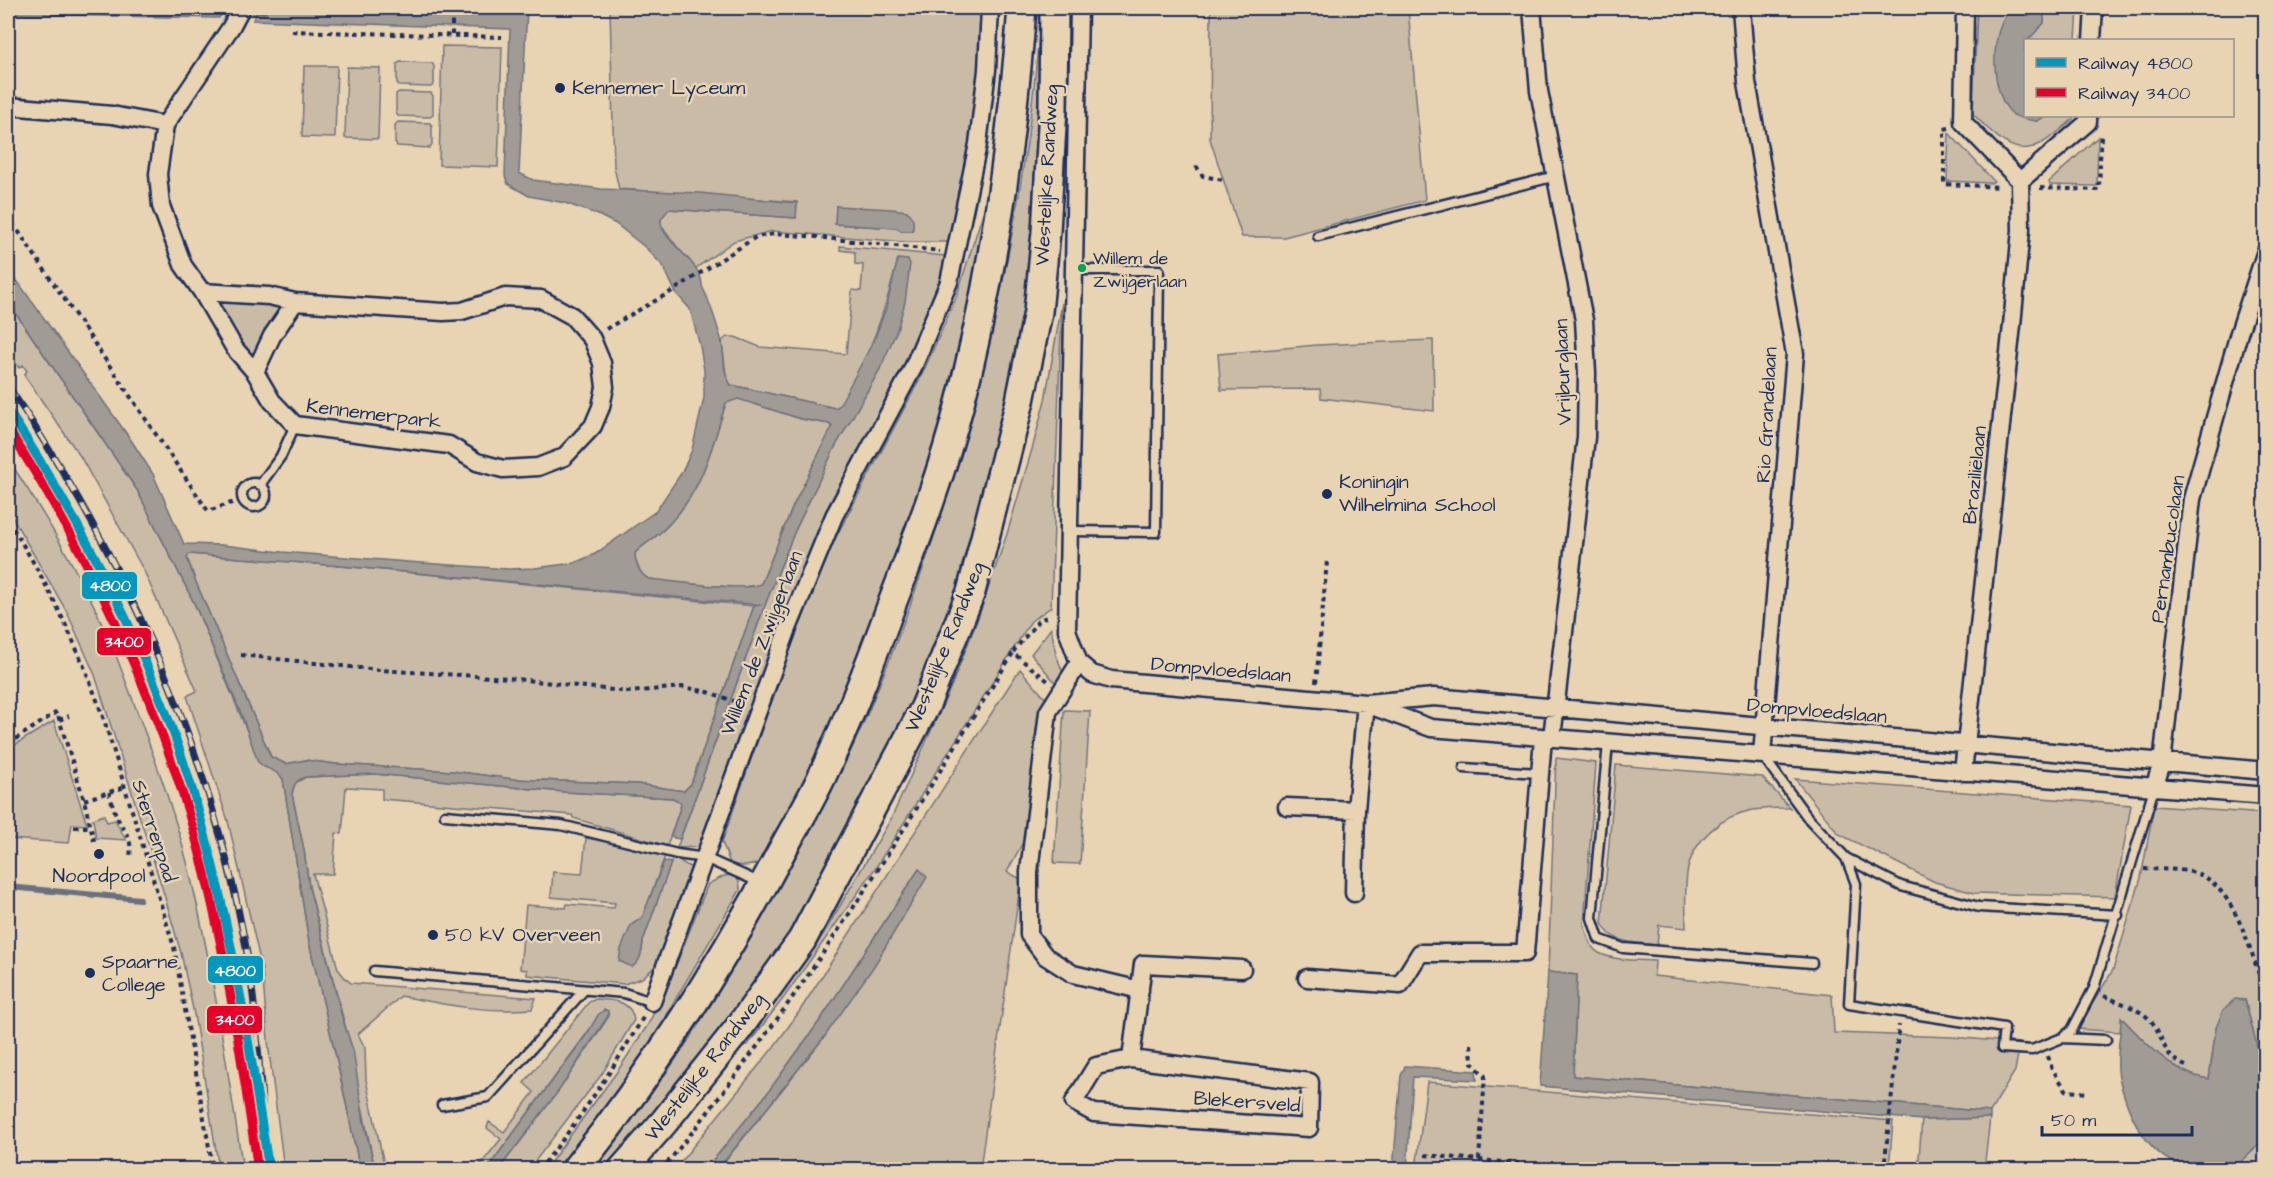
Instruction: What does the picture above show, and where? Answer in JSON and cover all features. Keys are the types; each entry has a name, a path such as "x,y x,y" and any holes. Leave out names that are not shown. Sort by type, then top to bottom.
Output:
{"main road":[{"name":"Westelijke Randweg","path":"575,1170 653,1065 706,986 764,885 824,772 870,663 922,527 960,403 992,261 1014,110 1022,8"},
{"name":"Westelijke Randweg","path":"622,1170 664,1122 738,1029 802,940 925,707 971,592 1015,423 1038,312 1046,232 1052,130 1054,8"}],"street":[{"name":"Kennemerpark","path":"202,292 269,296 295,302 443,312 462,311 505,297 541,299 572,316 592,339 602,363 604,387 601,407 593,426 564,457 538,467 503,469 477,462 449,445 295,425 272,401 255,372 235,349 202,292 183,265 161,206 158,174 165,125 231,27 241,8"},
{"name":"Willem de Zwijgerlaan","path":"652,1002 787,631 834,516 912,370 949,282 978,144 987,70 990,8"},
{"path":"1079,8 1067,610 1067,630 1079,663 1048,712 1029,872 1029,935 1045,956 1073,974 1140,990"},
{"name":"Vrijburglaan","path":"1532,8 1539,91 1584,320 1587,383 1586,436 1555,708 1547,738"},
{"name":"Rio Grandelaan","path":"1741,8 1747,82 1796,354 1762,755"},
{"path":"1965,8 1963,122 2020,182 2088,122 2088,117"},
{"path":"2092,39 2094,8"},
{"path":"8,106 112,115 165,125"},
{"name":"Braziliëlaan","path":"1963,772 2012,325 2021,230 2020,182"},
{"name":"Pernambucolaan","path":"2154,788 2162,763 2192,499 2265,251"},
{"path":"255,372 272,336 295,302"},
{"name":"Dompvloedslaan","path":"1079,663 1092,674 1127,683 1366,704 1434,697 2265,771"},
{"path":"1354,893 1356,810 1366,704"},
{"name":"Dompvloedslaan","path":"1366,704 1431,728 2265,796"},
{"path":"1307,978 1400,985 1420,953 1525,953 1538,773 1547,738"},
{"path":"1287,807 1356,810"},
{"path":"1131,1059 1143,964 1242,969"},
{"name":"Blekersveld","path":"1131,1059 1310,1082 1309,1128 1094,1113 1074,1102 1096,1066 1131,1059"}],"lane":[{"path":"1318,236 1556,176"},
{"path":"1068,531 1156,532 1159,270 1074,270"},
{"path":"260,484 281,456 295,425"},
{"path":"248,484 260,484 266,493 264,502 260,506 251,506 243,499 242,493 248,484"},
{"path":"1608,742 1592,918 1599,939 1623,948 1812,963"},
{"path":"1762,755 1808,818 1846,858 1900,886 1979,907 2118,915"},
{"path":"1464,768 1538,773"},
{"path":"1846,858 1856,884 1849,1004 2004,1028 2002,1048 2032,1050 2062,1038 2072,1030 2092,992 2118,915 2154,788"},
{"path":"445,814 561,825 677,854 705,858 764,885"},
{"path":"374,971 624,993 652,1002"},
{"path":"442,1105 488,1097 584,990"},
{"path":"2062,1038 2106,1040"}],"path":[{"path":"452,8 452,34"},
{"path":"292,31 502,37"},
{"path":"1196,166 1203,176 1223,180"},
{"path":"8,216 208,511 243,499"},
{"path":"592,339 756,237 774,234 956,252"},
{"name":"Sterrenpad","path":"8,521 29,554 64,622 97,697 174,947 213,1170"},
{"path":"1314,699 1327,561"},
{"path":"661,1170 701,1122 805,982 899,838 1013,652 1039,620 1067,610"},
{"path":"1013,652 1061,691"},
{"path":"240,655 379,670 509,678 630,692 683,687 733,701"},
{"path":"8,744 57,712 94,841"},
{"path":"59,720 69,716"},
{"path":"84,800 125,788"},
{"path":"109,792 118,820 132,844 130,858"},
{"path":"74,826 91,827"},
{"path":"2131,868 2187,871 2208,879 2225,896 2239,922 2265,996"},
{"path":"2092,992 2137,1010 2148,1017 2169,1055 2188,1067"},
{"path":"539,1170 627,1046 652,1002"},
{"path":"1884,1170 1900,1013"},
{"path":"2062,1038 2048,1050 2052,1069 2067,1090 2089,1094"},
{"path":"1471,1044 1472,1063 1485,1076 1479,1160"},
{"path":"1425,1155 1589,1170"}],"shaded area":[{"path":"8,8 225,8 219,18 8,14"},
{"path":"258,8 527,8 519,173 533,180 601,189 700,193 797,203 796,218 669,209 661,219 666,235 689,259 700,277 721,339 725,370 731,385 835,408 839,406 875,338 886,308 898,259 908,260 910,264 905,302 897,330 880,369 834,449 794,533 765,605 680,839 671,835 681,805 673,798 564,792 375,774 306,777 294,785 292,794 309,887 342,1017 353,1050 364,1122 375,1169 360,1169 309,942 283,779 258,762 242,716 194,603 137,490 8,302 8,268 153,474 184,544 222,545 282,552 508,569 574,563 595,554 656,511 682,472 692,450 704,398 704,370 690,309 676,293 663,266 646,248 616,224 596,214 565,203 529,196 508,184 505,176 510,29 253,20","holes":["738,399 801,419 829,424 832,427 794,504 761,584 740,587 649,579 639,568 635,553 666,527 691,496 711,451 726,403","189,554 341,566 761,605 754,606 691,784 684,791 637,784 513,779 452,771 305,760 286,764 271,757 195,580 187,558"]},
{"path":"610,8 986,8 979,122 950,242 906,242 772,231 734,241 696,268 690,264 660,224 662,216 668,209 796,218 797,202 619,189 614,167","holes":["836,206 913,229 912,231 901,231 897,228 835,224"]},
{"path":"1211,8 1408,8 1425,200 1284,237 1242,237 1210,139"},
{"path":"1977,8 2014,8 2009,11 2013,115 2037,121 2044,117 2073,117 2073,119 2044,142 2022,148 2011,146 2000,139 1973,114"},
{"path":"2014,8 2029,8 2041,11 2044,17 2044,23 2029,39 2024,39 2024,117 2044,117 2037,121 2014,115 2006,106 2000,93 1996,78 1996,44 2006,16"},
{"path":"2029,8 2078,8 2076,39 2029,39 2044,23 2041,11"},
{"path":"1039,35 1043,35 1033,242 1026,305 1011,394 970,561 918,696 794,929 752,993 609,1169 589,1170 662,1079 735,964 793,863 846,761 902,628 957,462 1000,293 1017,207 1030,121"},
{"path":"442,46 502,47 498,167 439,165"},
{"path":"400,62 432,63 434,84 431,87 399,86 397,64"},
{"path":"304,66 337,66 335,138 302,137"},
{"path":"347,67 380,68 378,139 345,138"},
{"path":"399,92 431,93 433,115 430,117 398,116 396,94"},
{"path":"398,122 430,123 432,145 430,148 397,146 395,125"},
{"path":"1949,133 1994,181 1991,183 1947,181"},
{"path":"2098,137 2097,186 2050,185 2049,182"},
{"path":"994,178 970,313 946,409 891,582 842,701 764,861 747,866 734,865 730,863 722,842 798,626 828,552 921,377 956,298"},
{"path":"836,206 907,211 912,218 913,228 912,231 901,231 897,228 835,224"},
{"path":"840,246 945,256 944,270 930,314 806,561 735,751 704,842 697,847 677,848 765,605 794,533 834,449 880,369 898,259 888,298 867,353 850,389 839,406 835,408 731,385 726,375 722,341 727,337 735,337 760,347 846,354 852,290 861,291 863,265 855,264 855,252 840,250"},
{"path":"222,299 278,304 281,313 255,355 247,354 217,307"},
{"path":"8,302 137,490 194,603 264,767 274,769 283,779 309,942 360,1169 284,1169 269,1051 262,969 228,821 187,696 197,691 144,571 80,456 24,375 27,371 23,365 19,368 8,352"},
{"path":"1062,303 1051,607 1031,621 876,867 747,1046 777,998 824,933 891,819 951,687 1007,534 1033,446 1045,400"},
{"path":"1433,340 1434,411 1321,398 1320,389 1221,390 1218,354 1317,345"},
{"path":"738,398 801,419 830,424 832,428 794,504 761,584 724,587 649,579 639,568 635,553 666,527 691,496 711,451 726,403"},
{"path":"8,459 72,563 95,607 114,650 168,797 186,857 201,922 221,1028 243,1169 219,1169 194,1014 181,953 164,894 95,675 67,612 8,512"},
{"path":"189,554 341,566 754,606 691,784 684,791 637,784 513,779 452,771 305,760 286,764 271,757 195,580 187,557"},
{"path":"1051,628 1056,654 1063,673 1055,682 1031,654"},
{"path":"1020,669 1045,698 1041,749 1030,829 1007,872 1021,879 980,1169 724,1170 722,1165 825,1036 919,869 821,1019 766,1095 708,1167 706,1169 674,1170 773,1048 799,1012"},
{"path":"1064,710 1090,711 1080,864 1054,863"},
{"path":"54,721 87,825 72,824 69,843 9,839 11,824 8,823 8,749"},
{"path":"1556,758 1596,763 1584,924 1589,940 1596,951 1619,959 1655,961 1654,976 1832,995 1834,1033 1952,1037 2020,1043 2015,1071 1990,1112 1573,1076 1577,975 1548,972"},
{"path":"1616,765 1762,777 1790,808 1762,809 1742,813 1721,823 1704,838 1697,847 1688,868 1686,928 1659,925 1657,945 1618,939 1606,930 1602,923"},
{"path":"375,774 564,792 673,798 681,805 667,846 573,818 572,815 382,799 382,789 346,787 342,834 336,833 333,874 313,874 338,969 345,978 351,983 536,998 532,1009 499,1010 450,1005 401,996 358,1034 365,1048 366,1080 385,1169 375,1170 347,1033 309,887 292,794 295,783 306,777"},
{"path":"1795,779 2131,805 2115,897 1974,893 1935,882 1839,834"},
{"path":"2154,806 2265,814 2265,1077 2245,1000 2216,1028 2209,1079 2172,1065 2150,1047 2122,1018 2121,1032 2077,1029 2113,970 2141,878"},
{"path":"104,815 107,822 115,820 126,840 96,838 93,819"},
{"path":"586,838 621,844 665,856 642,919 638,923 642,952 643,941 673,857 690,867 693,874 660,962 642,978 624,984 527,975 527,970 520,969 526,905 566,908 567,904 614,908 615,903 551,897 553,872 582,874"},
{"path":"664,861 671,863 643,941 641,956 632,967 619,961 621,949 631,925 642,918"},
{"path":"919,869 927,877 874,966 825,1036 718,1169 706,1169 766,1095 821,1019"},
{"path":"732,875 739,881 740,890 669,1010 653,1047 559,1169 545,1170 619,1069 647,1026 667,988 708,884 724,876"},
{"path":"1548,972 1577,975 1573,1076 1990,1112 1990,1118 1922,1120 1540,1086"},
{"path":"596,999 620,1002 629,1008 634,1020 602,1074 529,1169 499,1169 583,1055 609,1016 607,1010 604,1010 487,1169 476,1170 501,1139 487,1128 489,1122 504,1132 534,1092 524,1083 589,1002"},
{"path":"2235,999 2245,1000 2265,1077 2265,1136 2246,1157 2232,1167 2212,1170 2187,1168 2171,1162 2158,1152 2137,1126 2129,1110 2118,1070 2121,1017 2150,1047 2172,1064 2196,1076 2209,1079 2216,1028 2223,1010"},
{"path":"604,1010 608,1011 608,1016 560,1089 499,1169 487,1169 587,1034 598,1015"},
{"path":"1405,1066 1476,1071 1477,1080 1413,1077 1407,1169 1393,1169 1401,1076"},
{"path":"1427,1082 1893,1121 1889,1169 1416,1169"},
{"path":"1990,1118 1984,1169 1918,1170 1922,1120"},
{"path":"2265,1136 2265,1169 2261,1169 2261,1164 2237,1163 2253,1151"}],"waterway":[{"path":"217,9 264,11"},
{"path":"8,887 140,899"}],"railway":[{"path":"8,386 50,451 124,583 155,652 208,793 245,942 256,1021 266,1155"}],"rail line":[{"name":"4800","path":"8,410 64,501 114,594 158,691 176,741 193,792 218,885 246,1027 269,1170"},
{"name":"3400","path":"8,429 60,515 107,604 147,696 182,792 208,885 228,979 258,1170"}],"place":[{"name":"Kennemer Lyceum","path":"560,88"},
{"name":"Willem de Zwijgerlaan","path":"1082,268"},
{"name":"Koningin Wilhelmina School","path":"1327,494"},
{"name":"Noordpool","path":"99,854"},
{"name":"50 kV Overveen","path":"433,935"},
{"name":"Spaarne College","path":"90,973"}]}
